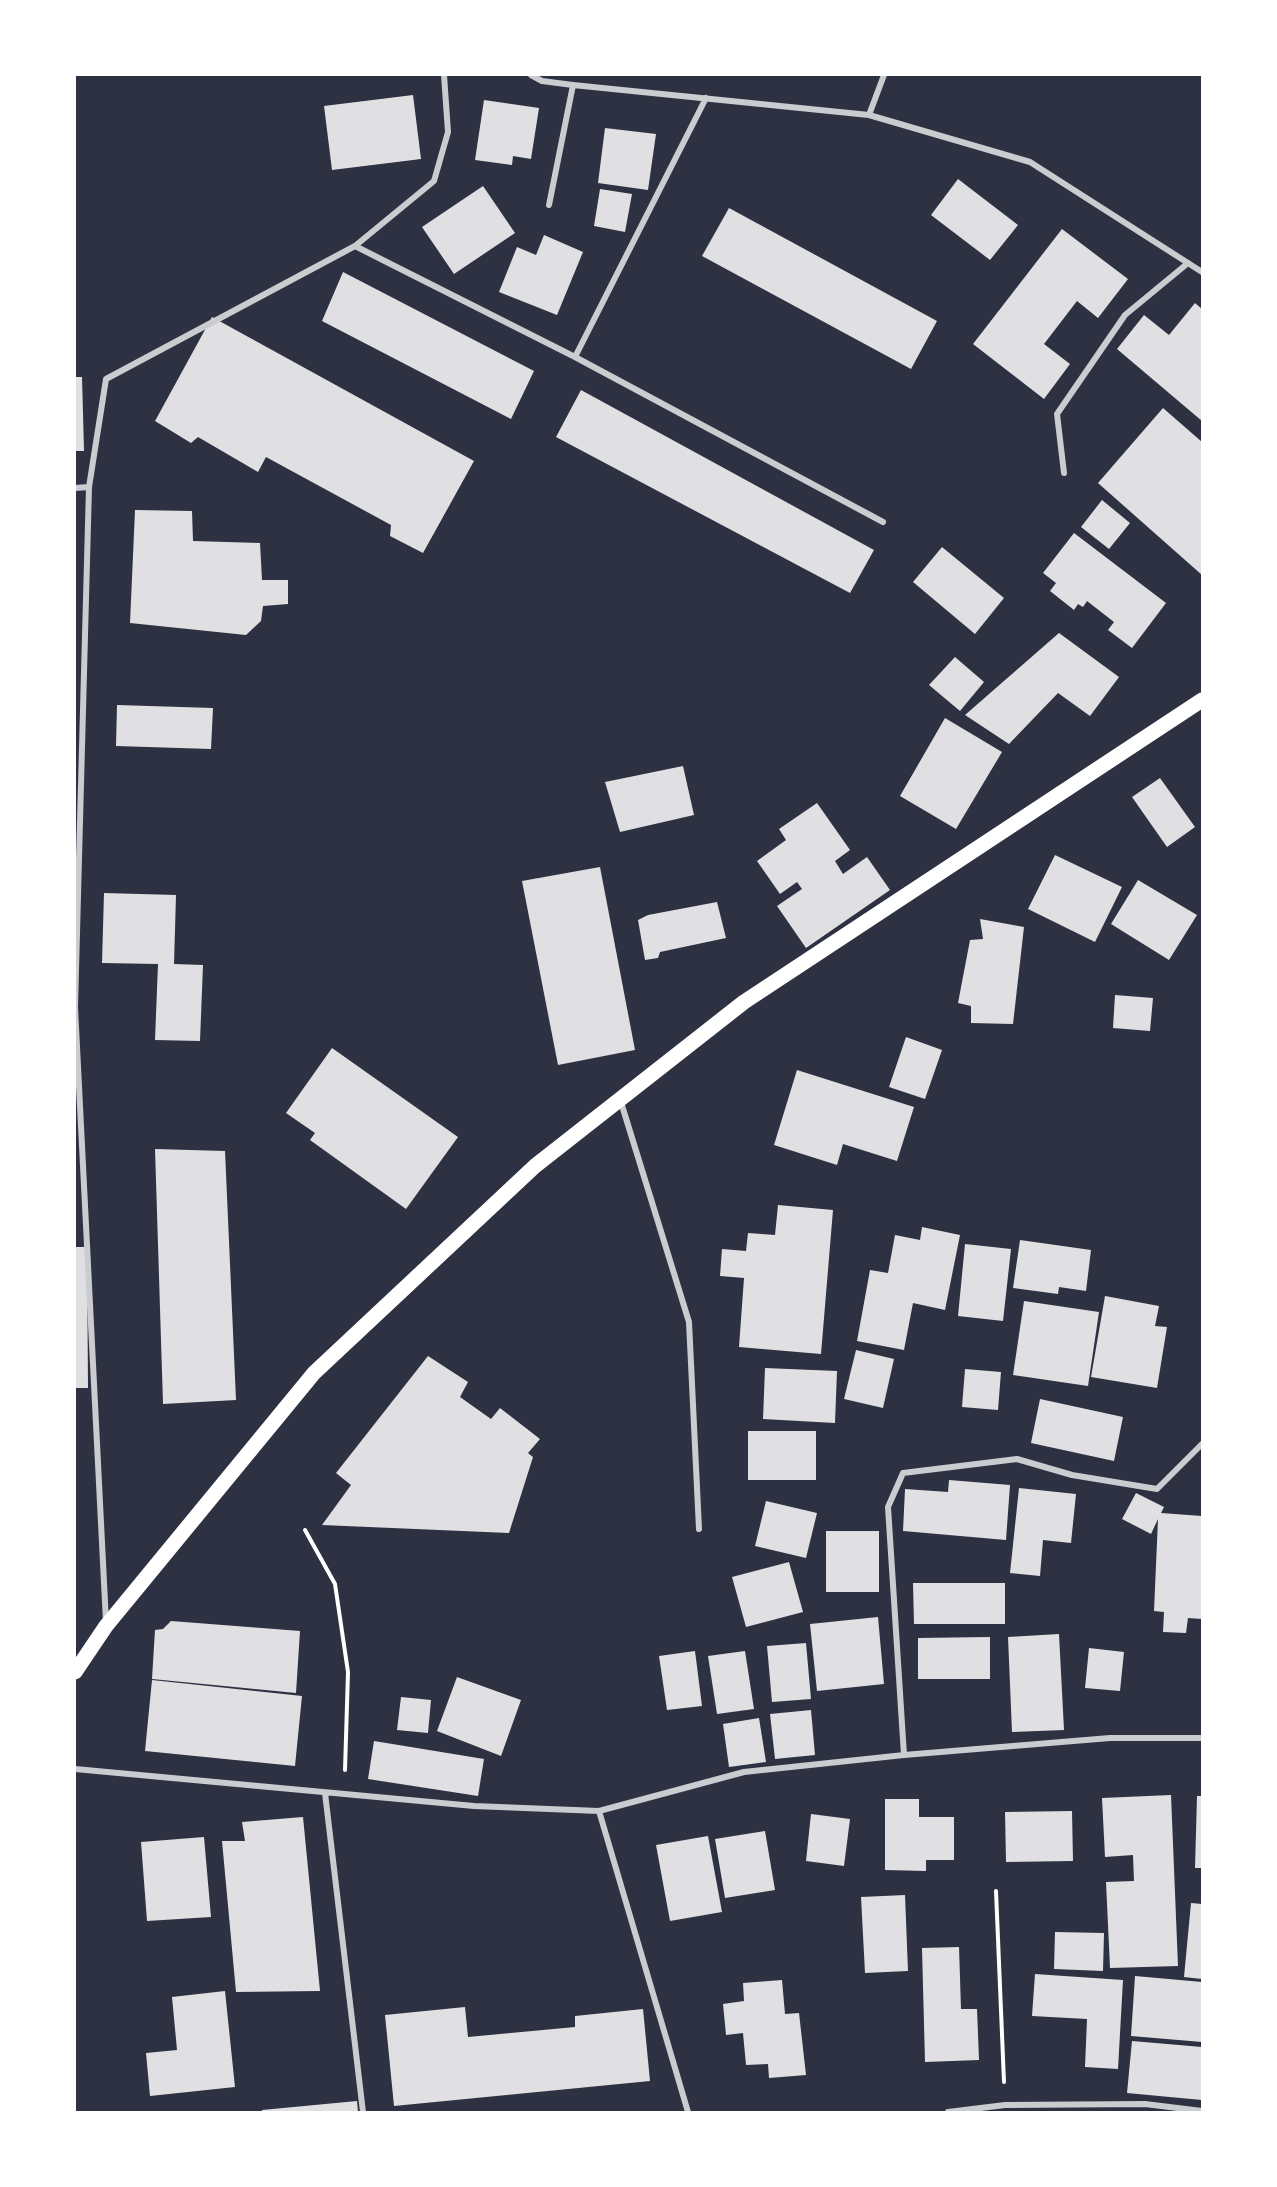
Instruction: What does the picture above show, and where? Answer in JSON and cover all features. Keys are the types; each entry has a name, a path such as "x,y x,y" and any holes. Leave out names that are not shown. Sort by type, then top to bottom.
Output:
{"main road":[{"path":"75,1672 106,1626 314,1373 535,1166 744,1002 1202,700"}],"street":[{"path":"106,1626 75,1007 89,487 106,379 355,246 434,181 448,132 444,75"},
{"path":"531,75 542,81 573,85 869,115 1030,162 1202,272"},
{"path":"869,115 884,75"},
{"path":"549,205 573,85"},
{"path":"575,357 706,98"},
{"path":"355,246 575,357 883,522"},
{"path":"1064,473 1057,414 1125,315 1188,263"},
{"path":"75,488 89,487"},
{"path":"620,1099 689,1322 699,1530"},
{"path":"904,1755 888,1507 903,1473 1017,1459 1072,1475 1157,1489 1202,1444"},
{"path":"75,1769 474,1806 599,1811 744,1772 904,1755 1110,1738 1202,1738"},
{"path":"325,1792 363,2112"},
{"path":"599,1811 688,2112"},
{"path":"948,2112 1005,2105 1145,2104 1202,2111"}],"path":[{"path":"305,1530 335,1584 337,1595 348,1672 345,1794"},
{"path":"996,1891 1005,2105"}],"building":[{"path":"413,95 421,159 332,170 324,106"},
{"path":"484,100 539,108 531,159 513,156 512,165 475,160"},
{"path":"605,128 656,134 648,190 598,183"},
{"path":"958,179 1018,225 990,260 931,215"},
{"path":"483,186 515,233 454,274 422,227"},
{"path":"600,189 632,194 625,232 594,226"},
{"path":"729,208 937,321 911,369 702,256"},
{"path":"1062,229 1128,279 1098,318 1077,301 1044,344 1070,364 1044,399 973,344"},
{"path":"544,235 583,252 557,315 499,292 517,247 536,255"},
{"path":"343,272 534,371 511,419 322,321"},
{"path":"1195,303 1202,309 1202,421 1117,349 1144,315 1169,335"},
{"path":"212,317 474,461 423,553 390,536 391,525 266,457 258,472 198,437 191,443 155,421"},
{"path":"75,377 82,377 84,451 75,451"},
{"path":"581,390 874,550 850,593 556,437"},
{"path":"1163,408 1202,442 1202,575 1098,483"},
{"path":"1102,500 1130,523 1109,549 1081,527"},
{"path":"135,510 192,511 193,541 260,543 262,580 288,580 288,604 263,606 261,621 246,635 130,623"},
{"path":"1074,533 1166,603 1132,648 1108,630 1114,622 1087,601 1083,607 1078,604 1074,610 1050,591 1056,583 1043,573"},
{"path":"942,547 1004,598 975,634 913,582"},
{"path":"1059,633 1119,677 1090,716 1058,693 1009,744 965,715"},
{"path":"955,657 984,682 960,711 929,685"},
{"path":"117,705 213,708 211,749 116,746"},
{"path":"945,718 1002,752 956,829 900,796"},
{"path":"683,766 694,815 620,832 605,782"},
{"path":"1160,778 1195,827 1167,847 1132,797"},
{"path":"817,803 850,850 835,861 843,874 867,857 890,890 806,948 777,906 802,889 797,882 780,894 757,861 786,840 779,829"},
{"path":"1055,855 1122,887 1095,942 1028,909"},
{"path":"600,867 635,1050 558,1065 522,881"},
{"path":"1138,880 1197,915 1169,960 1111,924"},
{"path":"104,893 176,895 174,964 203,965 200,1041 155,1040 158,964 102,963"},
{"path":"717,902 726,938 660,952 658,958 645,960 638,920 648,915"},
{"path":"980,919 1024,927 1013,1024 971,1023 971,1006 958,1003 970,940 983,939"},
{"path":"1115,995 1153,998 1150,1031 1113,1028"},
{"path":"906,1037 942,1050 925,1099 889,1087"},
{"path":"332,1048 458,1137 406,1209 310,1140 315,1133 286,1113"},
{"path":"797,1070 914,1107 897,1161 843,1144 837,1165 774,1145"},
{"path":"155,1149 225,1151 236,1400 163,1404"},
{"path":"778,1205 833,1210 821,1354 739,1347 744,1278 720,1276 722,1249 746,1251 748,1233 775,1235"},
{"path":"922,1227 960,1235 945,1310 913,1303 904,1350 857,1341 870,1270 888,1273 895,1235 920,1240"},
{"path":"1020,1240 1091,1250 1086,1291 1059,1287 1058,1294 1013,1288"},
{"path":"965,1244 1011,1249 1003,1321 958,1316"},
{"path":"75,1247 87,1247 88,1388 75,1388"},
{"path":"1105,1296 1159,1306 1155,1326 1167,1327 1157,1388 1091,1377"},
{"path":"1024,1301 1099,1312 1088,1386 1013,1375"},
{"path":"856,1350 894,1359 883,1408 844,1399"},
{"path":"428,1356 468,1382 460,1397 491,1419 500,1408 540,1439 528,1453 533,1457 509,1533 322,1525 351,1485 336,1473"},
{"path":"765,1368 837,1371 835,1423 763,1419"},
{"path":"965,1369 1001,1372 998,1410 962,1407"},
{"path":"1040,1399 1123,1417 1114,1461 1031,1443"},
{"path":"748,1431 816,1431 816,1480 748,1480"},
{"path":"949,1480 1010,1485 1006,1540 903,1531 905,1489 948,1492"},
{"path":"1019,1488 1076,1494 1071,1543 1043,1540 1040,1576 1010,1573"},
{"path":"1136,1493 1164,1507 1161,1513 1202,1516 1202,1619 1188,1618 1186,1633 1163,1632 1164,1612 1154,1611 1158,1519 1151,1534 1122,1519"},
{"path":"766,1501 817,1513 806,1558 755,1546"},
{"path":"826,1531 879,1531 879,1592 826,1592"},
{"path":"789,1562 803,1612 746,1627 732,1577"},
{"path":"913,1583 1005,1583 1005,1624 914,1624"},
{"path":"878,1617 884,1684 817,1691 810,1624"},
{"path":"171,1621 300,1631 296,1693 152,1679 155,1630 163,1629"},
{"path":"1059,1634 1064,1730 1012,1732 1008,1637"},
{"path":"990,1637 990,1679 918,1679 918,1638"},
{"path":"806,1643 811,1699 772,1702 767,1646"},
{"path":"1089,1648 1124,1652 1120,1691 1085,1688"},
{"path":"695,1651 702,1706 667,1710 659,1656"},
{"path":"745,1651 754,1709 717,1714 708,1656"},
{"path":"457,1677 521,1700 501,1756 437,1731"},
{"path":"152,1680 302,1696 295,1766 145,1751"},
{"path":"401,1697 431,1700 428,1733 397,1730"},
{"path":"811,1710 815,1755 775,1759 770,1714"},
{"path":"759,1718 766,1762 729,1767 723,1724"},
{"path":"374,1741 484,1759 478,1796 368,1779"},
{"path":"1171,1795 1178,1966 1110,1968 1106,1882 1134,1881 1133,1855 1105,1857 1102,1798"},
{"path":"1197,1796 1202,1796 1202,1868 1195,1868"},
{"path":"885,1799 919,1799 919,1817 954,1817 954,1860 926,1860 926,1871 885,1870"},
{"path":"1072,1811 1073,1861 1006,1862 1005,1812"},
{"path":"811,1814 850,1819 844,1866 806,1861"},
{"path":"303,1817 320,1991 236,1992 222,1841 245,1841 242,1822"},
{"path":"765,1831 775,1890 725,1898 715,1839"},
{"path":"708,1836 722,1912 670,1921 656,1845"},
{"path":"204,1837 211,1917 147,1921 141,1842"},
{"path":"905,1895 908,1971 865,1973 861,1897"},
{"path":"1191,1903 1202,1904 1202,1979 1184,1977"},
{"path":"1055,1932 1104,1933 1103,1971 1054,1969"},
{"path":"959,1947 961,2009 977,2009 979,2060 925,2062 922,1948"},
{"path":"1035,1974 1123,1980 1118,2069 1085,2067 1087,2019 1032,2016"},
{"path":"1135,1976 1202,1982 1202,2042 1131,2036"},
{"path":"782,1980 785,2014 799,2013 806,2075 769,2078 768,2064 746,2065 743,2033 726,2035 723,2004 744,2001 743,1983"},
{"path":"225,1991 235,2087 150,2096 146,2053 177,2050 172,1997"},
{"path":"465,2007 468,2037 575,2027 575,2016 643,2009 650,2081 394,2106 385,2015"},
{"path":"1132,2041 1202,2047 1202,2100 1127,2093"},
{"path":"357,2101 358,2112 262,2112 262,2110"}]}
